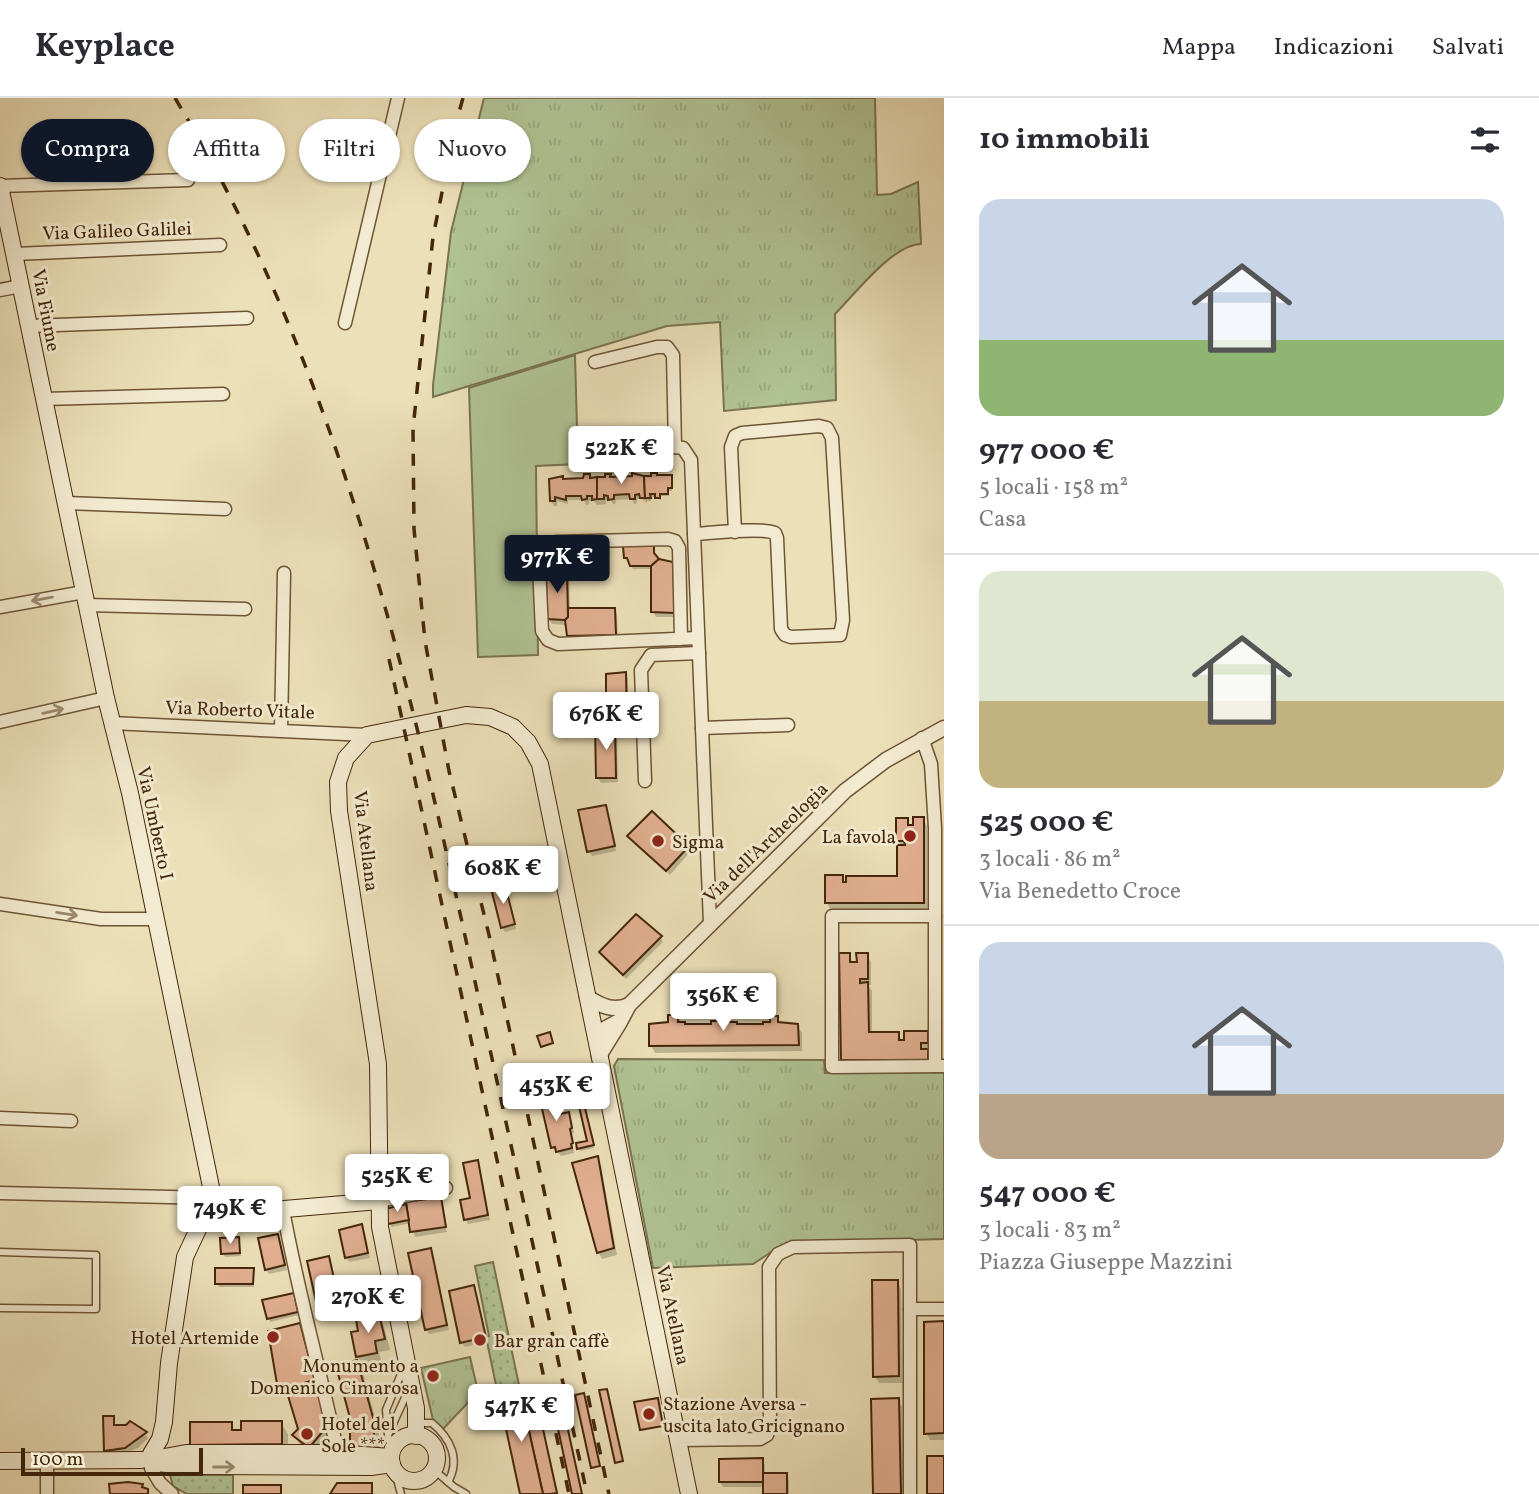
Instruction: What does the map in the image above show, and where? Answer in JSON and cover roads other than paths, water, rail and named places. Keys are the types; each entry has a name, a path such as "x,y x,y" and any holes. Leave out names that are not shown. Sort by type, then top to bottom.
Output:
{"main road":[{"name":"Via Fiume","path":"0,186 53,442"},
{"name":"Via Umberto I","path":"53,442 111,723 130,793 214,1215"},
{"name":"Via Atellana","path":"416,1429 411,1383 380,1227 378,1064 339,811 338,782 346,758 367,735 466,715 490,717 513,727 528,742 540,764 689,1494"},
{"path":"151,1461 164,1422 184,1256 200,1225 214,1215 379,1201"},
{"path":"0,1461 151,1461 188,1466 372,1468 392,1456 399,1441 416,1429 434,1448 436,1463 429,1476 415,1481 401,1477 392,1456"},
{"path":"151,1461 186,1453 335,1453 392,1456"}],"street":[{"path":"345,323 398,98"},
{"path":"0,186 168,181"},
{"name":"Via Galileo Galilei","path":"15,254 220,246"},
{"path":"0,290 21,286"},
{"path":"29,326 247,318"},
{"path":"596,362 667,347 673,355 675,447"},
{"path":"44,399 223,394"},
{"path":"694,534 735,532 769,530 775,533 778,538 782,629 785,635 840,635 844,620 832,438 827,428 819,426 742,433 735,436 731,447 735,532"},
{"path":"586,452 675,447 683,448 691,460 710,923"},
{"path":"66,503 225,509"},
{"path":"681,639 679,548 675,541 556,542 547,550 539,565 542,631 548,640 558,644 681,639 698,638"},
{"path":"281,730 284,573"},
{"path":"0,607 85,598 245,609"},
{"path":"645,781 641,670 651,655 699,653"},
{"path":"0,722 106,698"},
{"name":"Via Roberto Vitale","path":"111,723 367,735"},
{"path":"702,728 788,726"},
{"name":"Via dell'Archeologia","path":"593,1026 607,1016 623,1012 845,791 886,760 944,728"},
{"path":"922,738 931,764 936,828 935,916 939,942 940,1066 832,1067 832,916 935,916"},
{"path":"0,904 101,919 155,919"},
{"path":"587,997 602,1006 623,1012 599,1056"},
{"path":"0,1118 71,1121"},
{"path":"379,1201 446,1188"},
{"path":"0,1193 212,1198"},
{"path":"283,1210 292,1263 307,1315 335,1440 335,1453"},
{"path":"678,1440 760,1439 767,1435 771,1426 769,1268 778,1254 793,1248 910,1245 910,1494"},
{"path":"910,1309 944,1309"},
{"path":"47,1461 47,1494"},
{"path":"151,1461 160,1483 172,1494"}],"lane":[{"path":"0,1252 96,1255 96,1309 0,1308"},
{"path":"401,1494 392,1456 386,1410 406,1362"},
{"path":"392,1456 411,1383"},
{"path":"416,1429 432,1423 447,1437 453,1449 452,1488"},
{"path":"434,1470 452,1488 466,1494"}],"railway":[{"path":"175,98 232,200 281,306 323,414 361,524 393,636 449,863 587,1494"},
{"path":"463,98 433,237 413,429 414,529 425,641 449,771 490,939 609,1494"},
{"path":"389,659 569,1494"}],"place":[{"name":"La favola","path":"910,836"},
{"name":"Sigma","path":"658,841"},
{"name":"Hotel Artemide","path":"273,1337"},
{"name":"Bar gran caffè","path":"480,1340"},
{"name":"Monumento a Domenico Cimarosa","path":"433,1376"},
{"name":"Stazione Aversa - uscita lato Gricignano","path":"649,1414"},
{"name":"Hotel del Sole ***","path":"307,1434"}]}
